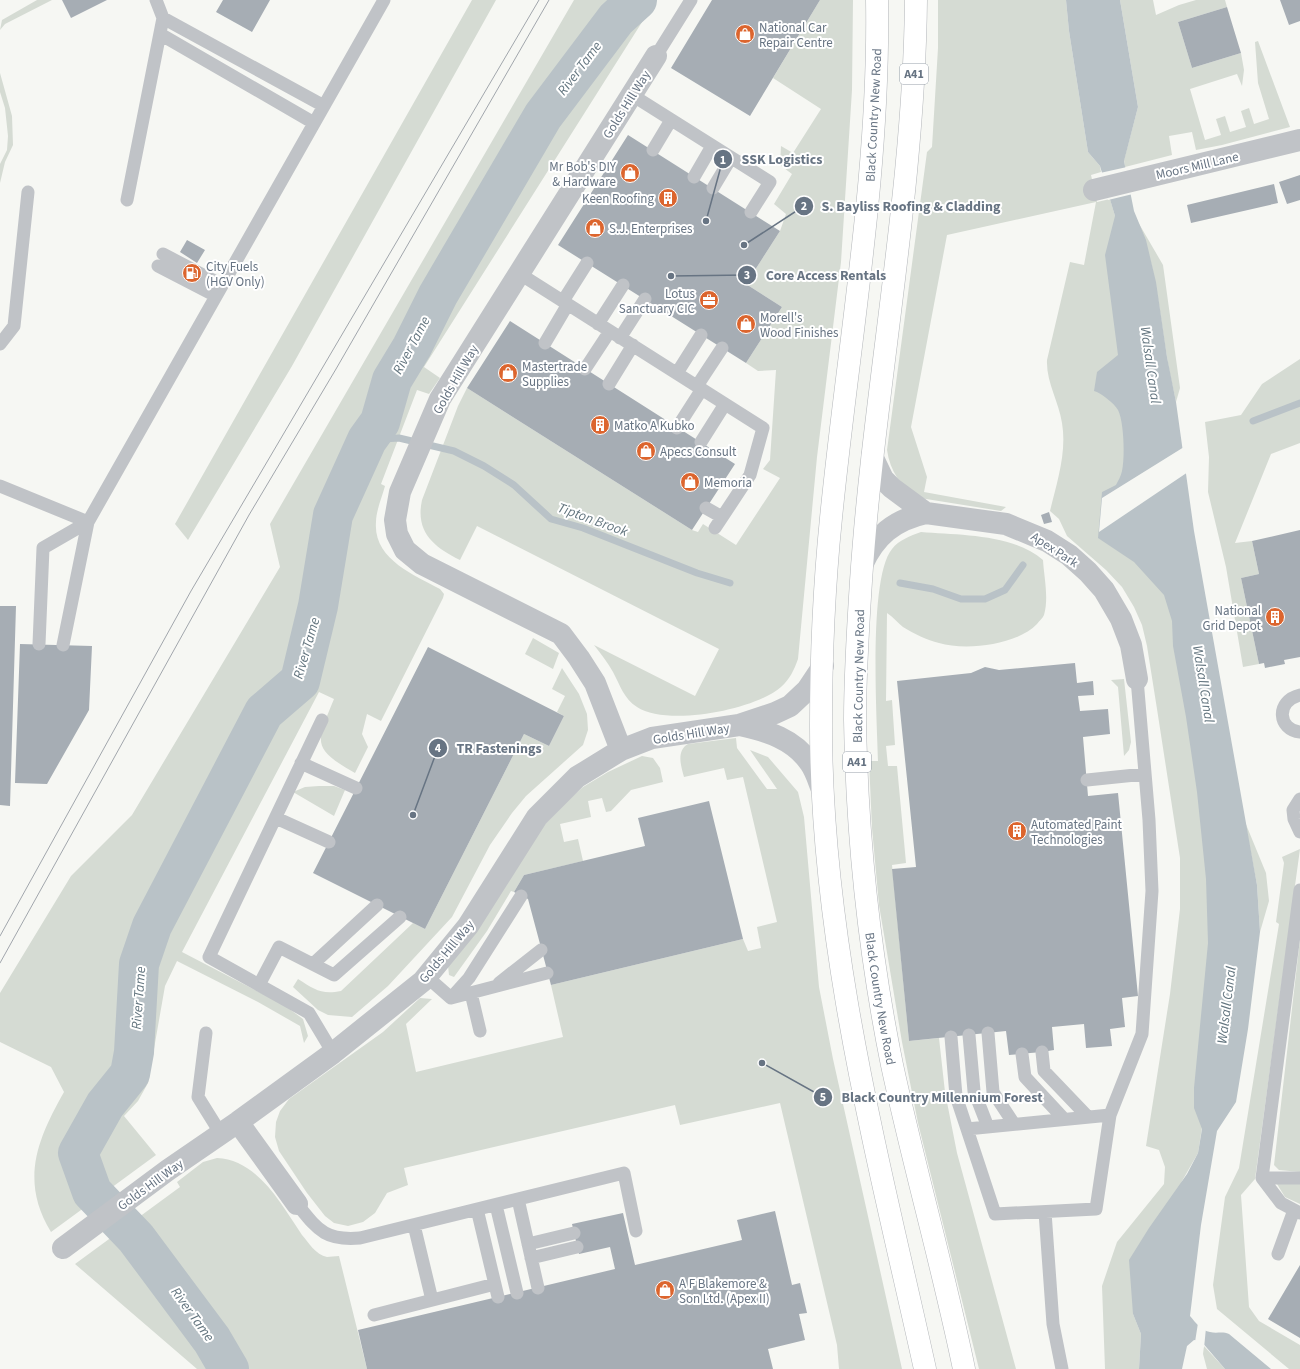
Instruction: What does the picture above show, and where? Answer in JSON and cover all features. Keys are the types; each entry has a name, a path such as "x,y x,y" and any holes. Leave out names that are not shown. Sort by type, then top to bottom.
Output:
{"highway":[{"name":"Black Country New Road","path":"877,0 877,71 873,147 866,233 830,520 824,619 821,726 829,870 836,939 850,1027 875,1149 925,1369"},
{"name":"Black Country New Road","path":"916,0 915,62 908,147 896,262 872,456 862,565 856,652 855,719 859,814 867,902 880,997 892,1064 964,1369"}],"street":[{"name":"Golds Hill Way","path":"621,750 595,683 561,634 422,564 405,550 397,534 395,520 400,492 440,399 656,56"},
{"name":"Moors Mill Lane","path":"1094,190 1300,140"},
{"name":"Apex Park","path":"872,456 884,478 892,488 926,513"},
{"name":"Apex Park","path":"862,565 869,549 886,531 912,516 926,513 1006,524 1047,541 1069,555 1088,572 1104,590 1121,619 1131,645 1137,680"},
{"name":"Golds Hill Way","path":"63,1248 168,1170 230,1128 333,1053 426,976 468,926 537,817 577,777 621,750 652,738 739,725 775,713 790,706 807,690 823,666"},
{"name":"Golds Hill Way","path":"739,725 767,731 787,741 802,752 811,764 824,794"},
{"path":"230,1128 297,1204"}],"lane":[{"path":"127,200 163,18 156,0"},
{"path":"63,645 88,522 384,0"},
{"name":"Golds Hill Way","path":"656,56 692,0"},
{"path":"163,18 324,106"},
{"path":"160,34 314,123"},
{"path":"632,95 770,182 751,212"},
{"path":"653,150 671,120"},
{"path":"694,177 712,146"},
{"path":"713,188 731,158"},
{"path":"0,344 14,326 28,192"},
{"path":"160,260 219,291"},
{"path":"544,343 587,263"},
{"path":"520,274 763,428 750,475 719,523 706,508"},
{"path":"598,324 623,286"},
{"path":"585,369 645,299"},
{"path":"677,374 701,335"},
{"path":"609,384 632,345"},
{"path":"677,428 722,348"},
{"path":"701,442 725,404"},
{"path":"0,486 88,522"},
{"path":"39,644 43,548 88,522"},
{"path":"950,1037 956,1096 995,1214 1096,1210 1110,1115 1142,1034 1152,891 1145,774 1137,680"},
{"path":"1300,695 1287,700 1283,707 1283,716 1290,728 1300,732"},
{"path":"322,720 209,957 309,1013 333,1053"},
{"path":"302,763 356,788"},
{"path":"1087,780 1145,774"},
{"path":"1300,799 1293,810 1294,819 1300,832"},
{"path":"276,818 329,842"},
{"path":"1278,1254 1297,1212 1281,1203 1262,1178 1300,890"},
{"path":"451,998 469,978 521,896"},
{"path":"313,964 377,905"},
{"path":"259,985 279,947 334,975 400,917"},
{"path":"495,987 541,950"},
{"path":"451,998 548,973"},
{"path":"426,976 451,998"},
{"path":"471,993 480,1031"},
{"path":"206,1033 198,1097 230,1128"},
{"path":"988,1033 993,1092 1014,1124"},
{"path":"969,1035 974,1091 988,1127"},
{"path":"1042,1052 1044,1071 1088,1117"},
{"path":"1022,1054 1025,1077 1064,1119"},
{"path":"966,1129 1110,1115"},
{"path":"297,1204 314,1225 328,1236 344,1239 360,1238 624,1174 636,1231"},
{"path":"1262,1178 1300,1178"},
{"path":"518,1199 538,1288"},
{"path":"496,1205 517,1293"},
{"path":"477,1209 498,1297"},
{"path":"1045,1212 1053,1324 1062,1369"},
{"path":"414,1225 432,1300"},
{"path":"528,1244 574,1233"},
{"path":"531,1258 577,1247"},
{"path":"374,1315 495,1284"}],"shaded area":[{"path":"37,0 52,0 5,24 0,30 2,20"},
{"path":"472,0 496,0 292,366 188,540 175,524"},
{"path":"574,0 656,0 424,367 440,378 429,394 417,390 381,484 385,486 378,509 376,522 377,535 381,546 388,556 397,564 440,589 444,594 443,598 381,721 367,714 362,734 368,747 355,773 331,757 324,750 321,743 321,735 334,699 319,692 182,952 284,1005 303,1019 308,1036 304,1043 300,1026 258,1002 177,961 165,986 148,1083 138,1101 124,1116 156,1155 51,1232 42,1213 36,1195 34,1178 40,1144 46,1127 64,1092 51,1067 0,1042 0,993 71,876 132,815 280,567 270,524"},
{"path":"820,0 853,0 852,90 841,262 817,457 798,659 787,681 781,687 769,695 752,703 732,709 689,716 668,716 651,713 637,707 629,700 609,665 594,645 695,696 719,649 477,526 460,560 442,550 424,530 421,521 422,500 458,406 467,388 692,530 698,532 703,524 736,545 780,478 763,469 770,460 776,370 758,371 746,363 782,307 746,284 780,231 786,214 774,204 792,174 780,165 781,146 793,153 821,109 773,78"},
{"path":"938,0 1066,0 1069,31 1088,152 1100,166 1101,172 1091,175 1097,202 1110,199 1115,216 1165,577 1205,785 1212,1064 1198,1153 1182,1181 1133,1314 1141,1334 1139,1369 1105,1369 1102,1286 1117,1242 1164,1184 1165,1167 1159,1150 1146,1146 1170,994 1180,909 1180,858 1147,646 1142,625 1134,607 1122,587 1106,570 1067,536 1059,519 1050,511 1062,456 1063,434 1060,415 1048,376 1047,360 1070,262 1084,265 1096,202 947,235 911,427 927,477 924,492 1006,507 1001,511 920,498 913,494 902,484 894,472 888,458 887,450 927,152 932,147 938,48"},
{"path":"1120,0 1153,0 1156,15 1179,5 1196,0 1225,0 1227,7 1178,22 1192,68 1241,53 1244,70 1242,86 1237,74 1190,89 1205,140 1221,135 1216,119 1225,116 1230,132 1246,127 1241,111 1249,108 1254,124 1269,119 1258,83 1255,42 1258,41 1290,127 1222,145 1196,150 1192,132 1169,136 1172,155 1125,167 1124,160 1138,107"},
{"path":"0,73 12,116 13,145 5,162 0,183 0,164 7,150 8,136 5,108 0,92"},
{"path":"1138,222 1163,265 1180,388 1176,402 1153,272"},
{"path":"1300,359 1300,443 1271,454 1235,543 1252,541 1259,574 1241,578 1259,664 1243,667 1226,567 1208,492 1209,457 1205,422 1241,415 1262,384"},
{"path":"921,532 985,537 1017,545 1031,551 1043,560 1046,602 1043,616 1037,624 1017,637 977,646 939,643 907,630 887,613 886,701 892,700 895,745 886,746 888,766 897,766 906,863 892,865 909,1041 939,1038 945,1092 957,1153 1016,1369 979,1369 918,1123 902,1042 879,905 872,828 869,761 878,761 876,650 880,588 884,565 892,549 901,541"},
{"path":"533,638 559,653 553,669 525,654"},
{"path":"562,668 579,694 587,714 588,730 583,745 526,796 512,813 490,845 452,917 388,986 352,1017 328,1015 318,1010 293,987 298,979 323,992 341,991 413,923 425,929 524,734 549,746 564,716 557,712 565,696 552,689"},
{"path":"1124,679 1131,742 1129,750 1124,756 1118,687 1111,680"},
{"path":"736,738 737,748 767,789 777,789 750,750 768,757 798,792 804,817 819,987 833,1059 902,1369 839,1369 837,1345 780,1103 680,1125 675,1105 404,1168 408,1185 387,1193 375,1213 363,1222 348,1226 334,1223 325,1216 307,1193 279,1151 275,1137 276,1122 280,1111 289,1099 383,1032 420,998 432,999 406,1024 416,1072 563,1037 551,985 743,939 748,951 761,948 757,927 777,922 743,777 727,780 724,768 684,777 680,759 684,747 688,744"},
{"path":"642,756 653,758 660,768 663,782 631,790 611,811 606,812 602,798 588,801 591,817 560,824 564,842 578,839 583,861 524,875 514,892 511,891 487,931 454,977 449,975 448,966 543,826 583,787 608,772"},
{"path":"334,786 345,790 334,816 293,792 305,787"},
{"path":"1245,822 1266,873 1269,901 1260,932 1257,885"},
{"path":"1300,849 1255,1179 1241,1195 1249,1307 1259,1321 1300,1345 1300,1369 1289,1369 1217,1309 1213,1285 1225,1197 1239,1168 1279,924 1276,922 1284,863 1282,857"},
{"path":"1300,939 1300,1172 1279,1170 1274,1165"},
{"path":"217,1158 232,1161 245,1167 256,1175 277,1198 302,1235 319,1254 327,1257 339,1256 367,1369 197,1369 75,1264 180,1187 177,1182 203,1162"},
{"path":"1277,1184 1300,1184 1300,1204 1285,1197"},
{"path":"1204,1346 1225,1369 1207,1369 1203,1354"}],"water":[{"name":"Walsall Canal","path":"1066,0 1120,0 1138,107 1124,161 1134,211 1146,240 1156,282 1167,357 1176,402 1194,531 1257,885 1260,932 1248,1029 1236,1102 1217,1131 1201,1225 1190,1316 1204,1330 1213,1333 1229,1334 1271,1369 1225,1369 1201,1341 1194,1340 1187,1346 1182,1369 1139,1369 1141,1334 1133,1314 1129,1260 1149,1228 1187,1174 1198,1153 1202,1129 1194,1108 1194,1088 1208,943 1206,879 1197,792 1186,717 1173,646 1172,621 1164,595 1134,562 1098,538 1102,492 1116,485 1122,473 1123,465 1123,431 1120,415 1114,404 1094,391 1097,372 1118,355 1105,255 1115,216 1100,166 1088,152 1069,31"}],"pier":[{"path":"1127,167 1133,194 1108,200 1100,173"},
{"path":"1184,447 1188,472 1099,532 1102,498"},
{"path":"1198,1323 1206,1328 1204,1348 1199,1343 1195,1342"}],"building":[{"path":"62,0 107,0 71,18"},
{"path":"223,0 270,0 252,32 216,12"},
{"name":"National Car Repair Centre","path":"712,0 820,0 750,116 671,68"},
{"path":"1280,0 1300,0 1300,21 1289,25"},
{"path":"1227,7 1241,53 1192,68 1178,22"},
{"path":"628,135 780,231 746,284 782,307 746,363 558,245"},
{"path":"1300,175 1300,200 1287,204 1279,182"},
{"path":"1274,184 1278,203 1191,223 1187,205"},
{"path":"187,240 205,250 197,263 180,252"},
{"path":"510,321 735,464 692,530 467,388"},
{"path":"1049,512 1052,522 1044,524 1041,515"},
{"name":"National Grid Depot","path":"1300,530 1300,657 1284,660 1285,664 1265,668 1264,663 1259,664 1241,578 1259,574 1252,541"},
{"path":"0,606 16,606 10,806 0,805"},
{"path":"20,644 92,646 89,710 47,784 15,783"},
{"path":"428,647 564,716 549,746 524,734 425,929 313,873"},
{"name":"Automated Paint Technologies","path":"1075,663 1077,683 1093,681 1094,695 1078,696 1080,711 1108,709 1110,734 1083,737 1088,796 1118,793 1138,996 1122,998 1125,1027 1110,1029 1112,1046 1086,1048 1084,1024 1052,1027 1054,1050 1009,1055 1006,1031 909,1041 892,869 916,867 897,681 971,673 985,667 999,670"},
{"path":"709,801 743,939 551,985 528,899 514,892 524,875 645,846 638,818"},
{"name":"A F Blakemore & Son Ltd. (Apex II)","path":"775,1211 792,1285 800,1283 807,1313 799,1314 805,1340 768,1349 773,1369 367,1369 358,1330 615,1269 610,1247 579,1254 572,1224 623,1213 635,1265 742,1240 737,1220"},
{"path":"1300,1265 1300,1338 1268,1319"}],"waterway":[{"name":"River Tame","path":"229,1369 212,1340 136,1238 92,1192 78,1153 105,1105 130,1074 134,1052 139,964 152,926 264,712 300,681 318,606 333,515 367,440 380,422 392,380 412,347 438,295 543,116 616,19 637,0"},
{"name":"Tipton Brook","path":"1253,421 1300,403"},
{"name":"Tipton Brook","path":"367,440 399,438 454,451 484,466 514,485 551,519 583,528 697,573 730,583"},
{"name":"Tipton Brook","path":"900,583 933,589 961,599 985,599 1005,590 1023,565"}],"tram line":[{"path":"0,936 191,591 539,0"},
{"path":"0,963 249,515 336,369 549,0"}],"place":[{"name":"National Car Repair Centre","path":"745,34"},
{"name":"Mr Bob's DIY & Hardware","path":"630,173"},
{"name":"Keen Roofing","path":"668,198"},
{"name":"SSK Logistics","path":"706,221"},
{"name":"S.J. Enterprises","path":"595,228"},
{"name":"S. Bayliss Roofing & Cladding","path":"744,245"},
{"name":"City Fuels (HGV Only)","path":"192,273"},
{"name":"Core Access Rentals","path":"671,276"},
{"name":"Lotus Sanctuary CIC","path":"709,300"},
{"name":"Morell's Wood Finishes","path":"746,324"},
{"name":"Mastertrade Supplies","path":"508,373"},
{"name":"Matko A Kubko","path":"600,425"},
{"name":"Apecs Consult","path":"646,451"},
{"name":"Memoria","path":"690,482"},
{"name":"National Grid Depot","path":"1275,617"},
{"name":"TR Fastenings","path":"413,815"},
{"name":"Automated Paint Technologies","path":"1017,831"},
{"name":"Black Country Millennium Forest","path":"762,1063"},
{"name":"A F Blakemore & Son Ltd. (Apex II)","path":"665,1290"}]}
